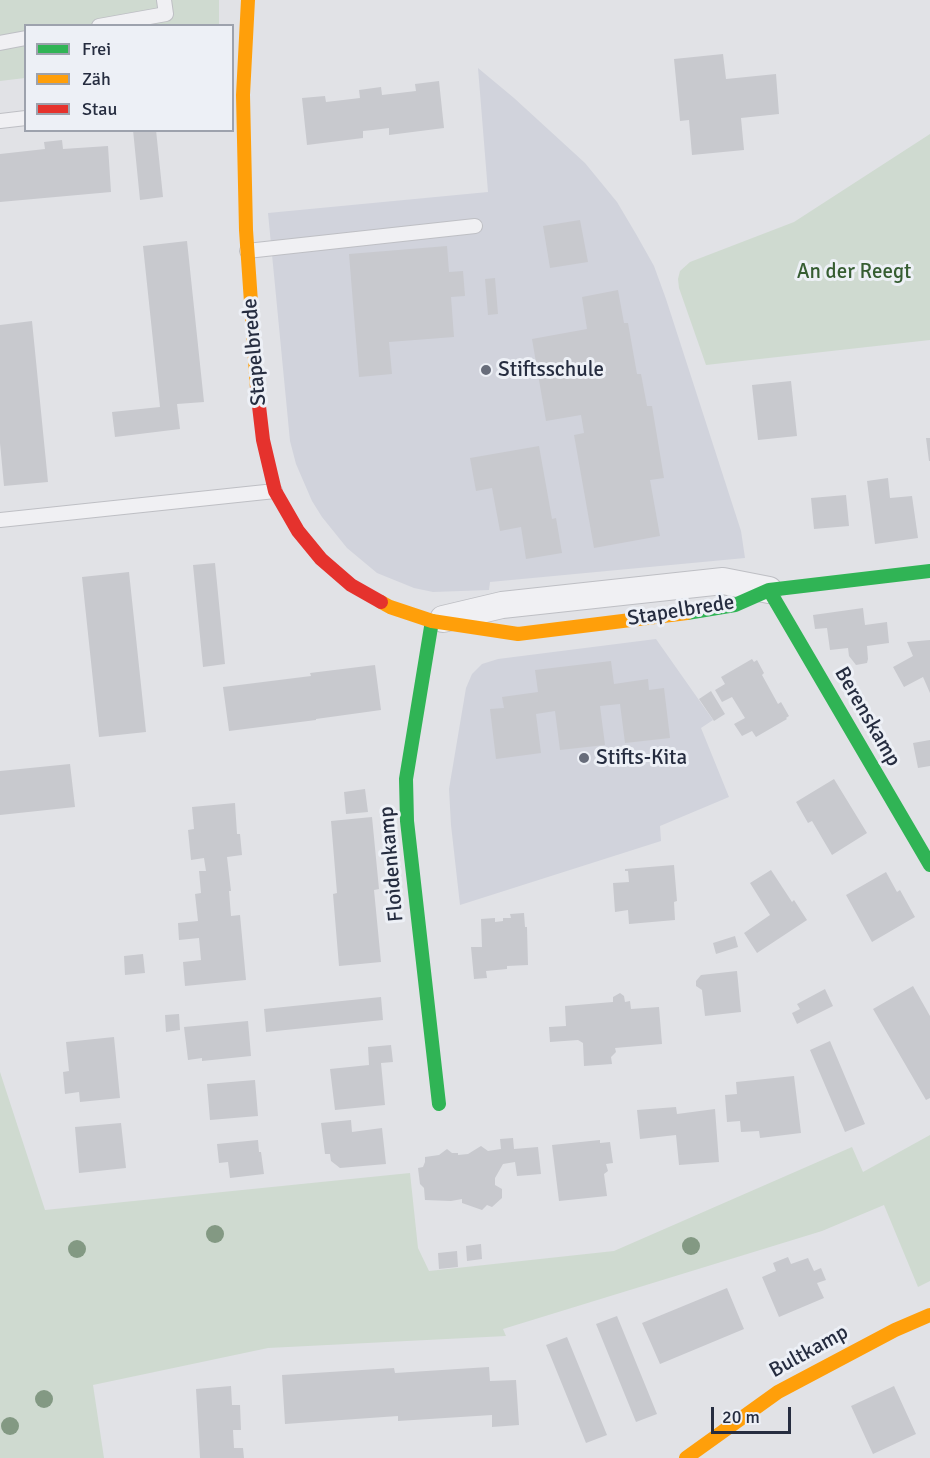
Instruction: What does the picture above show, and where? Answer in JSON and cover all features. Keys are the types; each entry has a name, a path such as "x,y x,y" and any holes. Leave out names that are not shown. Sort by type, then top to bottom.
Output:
{"street":[{"name":"Stapelbrede","path":"248,0 238,96 257,389 263,440 275,491 298,531 321,558 351,585 390,607 432,621 502,605 723,580 769,590"},
{"path":"769,590 930,571"},
{"name":"Berenskamp","path":"769,590 930,865"},
{"name":"Floidenkamp","path":"432,621 406,778 407,821 439,1104"},
{"name":"Bultkamp","path":"686,1458 778,1392 895,1330 930,1315"}],"lane":[{"path":"110,24 166,14 164,0"},
{"path":"0,43 24,38"},
{"path":"0,121 24,118"},
{"path":"247,251 475,226"},
{"path":"0,520 275,491"}],"shaded area":[{"name":"Stiftsschule","path":"478,68 585,163 617,202 654,266 741,531 745,558 490,582 489,590 433,592 414,588 377,573 347,548 312,501 296,464 290,441 268,213 488,192"},
{"name":"Stifts-Kita","path":"656,639 713,720 701,728 729,797 660,826 661,841 460,905 449,789 466,688 472,674 482,664 498,659"}],"green space":[{"path":"0,0 219,0 219,24 24,24 24,78 0,81"},
{"name":"An der Reegt","path":"930,134 930,340 706,365 679,288 680,271 690,262 794,222"},
{"path":"0,1072 45,1210 410,1173 418,1248 429,1271 614,1251 852,1147 863,1172 930,1135 930,1281 918,1287 884,1205 822,1231 503,1329 506,1336 268,1348 93,1385 104,1458 0,1458"}],"building":[{"path":"723,54 726,79 776,74 779,114 741,118 744,150 692,155 689,120 680,121 674,59"},
{"path":"439,81 444,128 389,135 389,128 363,131 363,138 307,145 302,98 325,96 326,102 360,98 359,90 381,87 382,95 416,91 415,84"},
{"path":"133,132 156,132 163,197 140,200"},
{"path":"62,140 63,149 108,146 111,192 0,202 0,154 45,149 44,142"},
{"path":"580,220 588,262 550,268 543,226"},
{"path":"187,241 204,402 177,404 180,429 115,437 112,412 160,407 143,246"},
{"path":"447,246 449,272 463,271 465,296 451,297 454,337 389,342 392,374 359,377 349,254"},
{"path":"495,278 498,314 488,315 485,279"},
{"path":"618,290 624,323 628,323 637,374 641,374 647,406 652,406 664,478 650,480 660,536 594,548 574,435 584,433 581,415 546,421 532,339 587,329 582,297"},
{"path":"32,321 48,482 4,486 0,443 0,325"},
{"path":"791,381 797,436 758,440 752,385"},
{"path":"926,438 930,438 930,461 929,461"},
{"path":"539,446 552,519 556,518 562,553 526,559 521,527 500,531 492,488 476,491 470,458"},
{"path":"888,478 890,498 912,496 918,538 875,544 867,481"},
{"path":"846,495 849,526 814,529 811,498"},
{"path":"215,563 225,664 203,667 193,565"},
{"path":"129,572 146,732 99,737 82,577"},
{"path":"863,608 865,625 887,622 889,643 867,646 867,663 856,665 849,656 848,648 830,650 827,628 815,629 813,615"},
{"path":"930,640 930,693 923,677 904,687 893,667 913,656 907,642"},
{"path":"752,659 754,662 757,660 764,673 762,675 778,704 781,702 789,716 756,737 752,731 742,736 734,724 745,718 732,697 722,702 715,690 725,684 721,677"},
{"path":"611,661 614,684 648,679 649,690 664,688 670,738 625,743 620,704 600,706 605,745 560,750 555,711 536,714 541,753 496,759 490,709 504,708 502,697 538,692 535,670"},
{"path":"375,665 381,710 229,731 223,687"},
{"path":"711,691 725,714 714,721 699,699"},
{"path":"930,740 930,766 918,768 913,743"},
{"path":"70,764 75,807 0,815 0,771"},
{"path":"834,779 867,833 832,855 812,821 808,823 796,802"},
{"path":"365,789 368,812 346,814 344,792"},
{"path":"235,803 237,834 240,834 242,855 227,857 231,891 229,891 231,916 240,915 246,980 185,986 183,962 201,960 199,938 179,940 178,923 198,921 195,894 201,893 199,871 206,871 204,858 191,860 188,830 194,829 192,807"},
{"path":"372,817 379,889 374,890 381,962 339,966 333,894 337,893 331,821"},
{"path":"674,865 677,901 674,902 675,920 629,924 628,910 615,912 613,883 629,882 628,871 625,869"},
{"path":"771,870 807,920 757,953 744,933 770,915 750,883"},
{"path":"886,872 897,892 900,890 915,917 872,942 846,895"},
{"path":"524,913 525,927 527,927 528,965 507,966 507,969 486,971 487,978 474,979 471,947 482,947 481,919 495,918 495,922 503,921 503,918 511,918 510,914"},
{"path":"735,936 738,947 716,954 713,943"},
{"path":"143,954 145,973 125,975 124,956"},
{"path":"737,971 741,1012 705,1016 702,990 696,986 696,981 701,975"},
{"path":"913,986 930,1016 930,1098 926,1100 873,1009"},
{"path":"825,989 833,1006 797,1024 792,1013 800,1009 797,1004"},
{"path":"620,993 624,996 625,1002 630,1001 631,1009 659,1007 662,1044 615,1048 616,1052 611,1057 612,1064 584,1066 583,1043 578,1040 550,1042 549,1027 566,1026 565,1006 613,1002 613,997"},
{"path":"381,997 383,1020 266,1032 264,1009"},
{"path":"179,1014 180,1030 166,1032 165,1015"},
{"path":"248,1021 251,1056 202,1061 202,1058 188,1060 184,1027"},
{"path":"114,1037 120,1098 80,1102 79,1092 65,1094 63,1072 69,1071 66,1042"},
{"path":"830,1041 865,1124 845,1132 810,1050"},
{"path":"391,1045 393,1062 381,1063 385,1105 335,1110 330,1069 369,1065 368,1047"},
{"path":"794,1076 801,1133 760,1138 759,1131 741,1132 740,1121 727,1122 725,1095 737,1094 736,1082"},
{"path":"255,1080 258,1116 210,1120 207,1084"},
{"path":"676,1107 677,1114 715,1109 719,1162 679,1165 676,1135 640,1139 637,1110"},
{"path":"351,1120 352,1132 382,1128 386,1164 340,1168 331,1161 330,1154 325,1154 321,1123"},
{"path":"121,1123 126,1168 79,1173 75,1127"},
{"path":"513,1138 514,1149 538,1147 541,1174 517,1176 515,1162 503,1164 495,1178 495,1185 502,1189 502,1198 492,1207 487,1205 482,1210 462,1203 462,1199 425,1200 418,1168 423,1167 425,1157 439,1155 447,1149 458,1155 468,1154 481,1146 488,1151 501,1149 500,1139"},
{"path":"258,1140 264,1174 230,1178 228,1162 219,1163 217,1144"},
{"path":"600,1140 600,1143 610,1142 613,1163 606,1164 608,1171 604,1174 607,1196 559,1201 552,1145"},
{"path":"481,1244 482,1259 467,1261 466,1246"},
{"path":"457,1251 458,1267 439,1269 438,1253"},
{"path":"788,1257 791,1264 808,1258 814,1271 821,1268 826,1280 817,1283 824,1298 779,1317 762,1277 776,1271 773,1263"},
{"path":"727,1288 744,1329 660,1364 642,1323"},
{"path":"617,1316 657,1414 636,1422 596,1324"},
{"path":"567,1337 607,1435 586,1443 546,1345"},
{"path":"489,1367 490,1381 516,1380 519,1425 492,1427 492,1415 398,1421 398,1416 285,1424 282,1375 394,1368 395,1373"},
{"path":"231,1386 232,1405 240,1405 241,1430 233,1430 234,1448 243,1448 244,1458 200,1458 196,1389"},
{"path":"894,1386 916,1434 873,1454 851,1406"}],"traffic: fast":[{"path":"687,613 735,605 769,590 930,571"},
{"path":"769,590 930,865"},
{"path":"432,621 406,779 407,821 439,1104"}],"traffic: slow":[{"path":"248,0 243,95 246,230 257,389"},
{"path":"381,602 432,621 518,634 687,613"},
{"path":"686,1458 778,1392 895,1330 930,1315"}],"traffic: jam":[{"path":"257,389 263,440 275,491 298,531 321,559 351,585 381,602"}],"place":[{"name":"Stiftsschule","path":"486,370"},
{"name":"Stifts-Kita","path":"584,758"}]}
